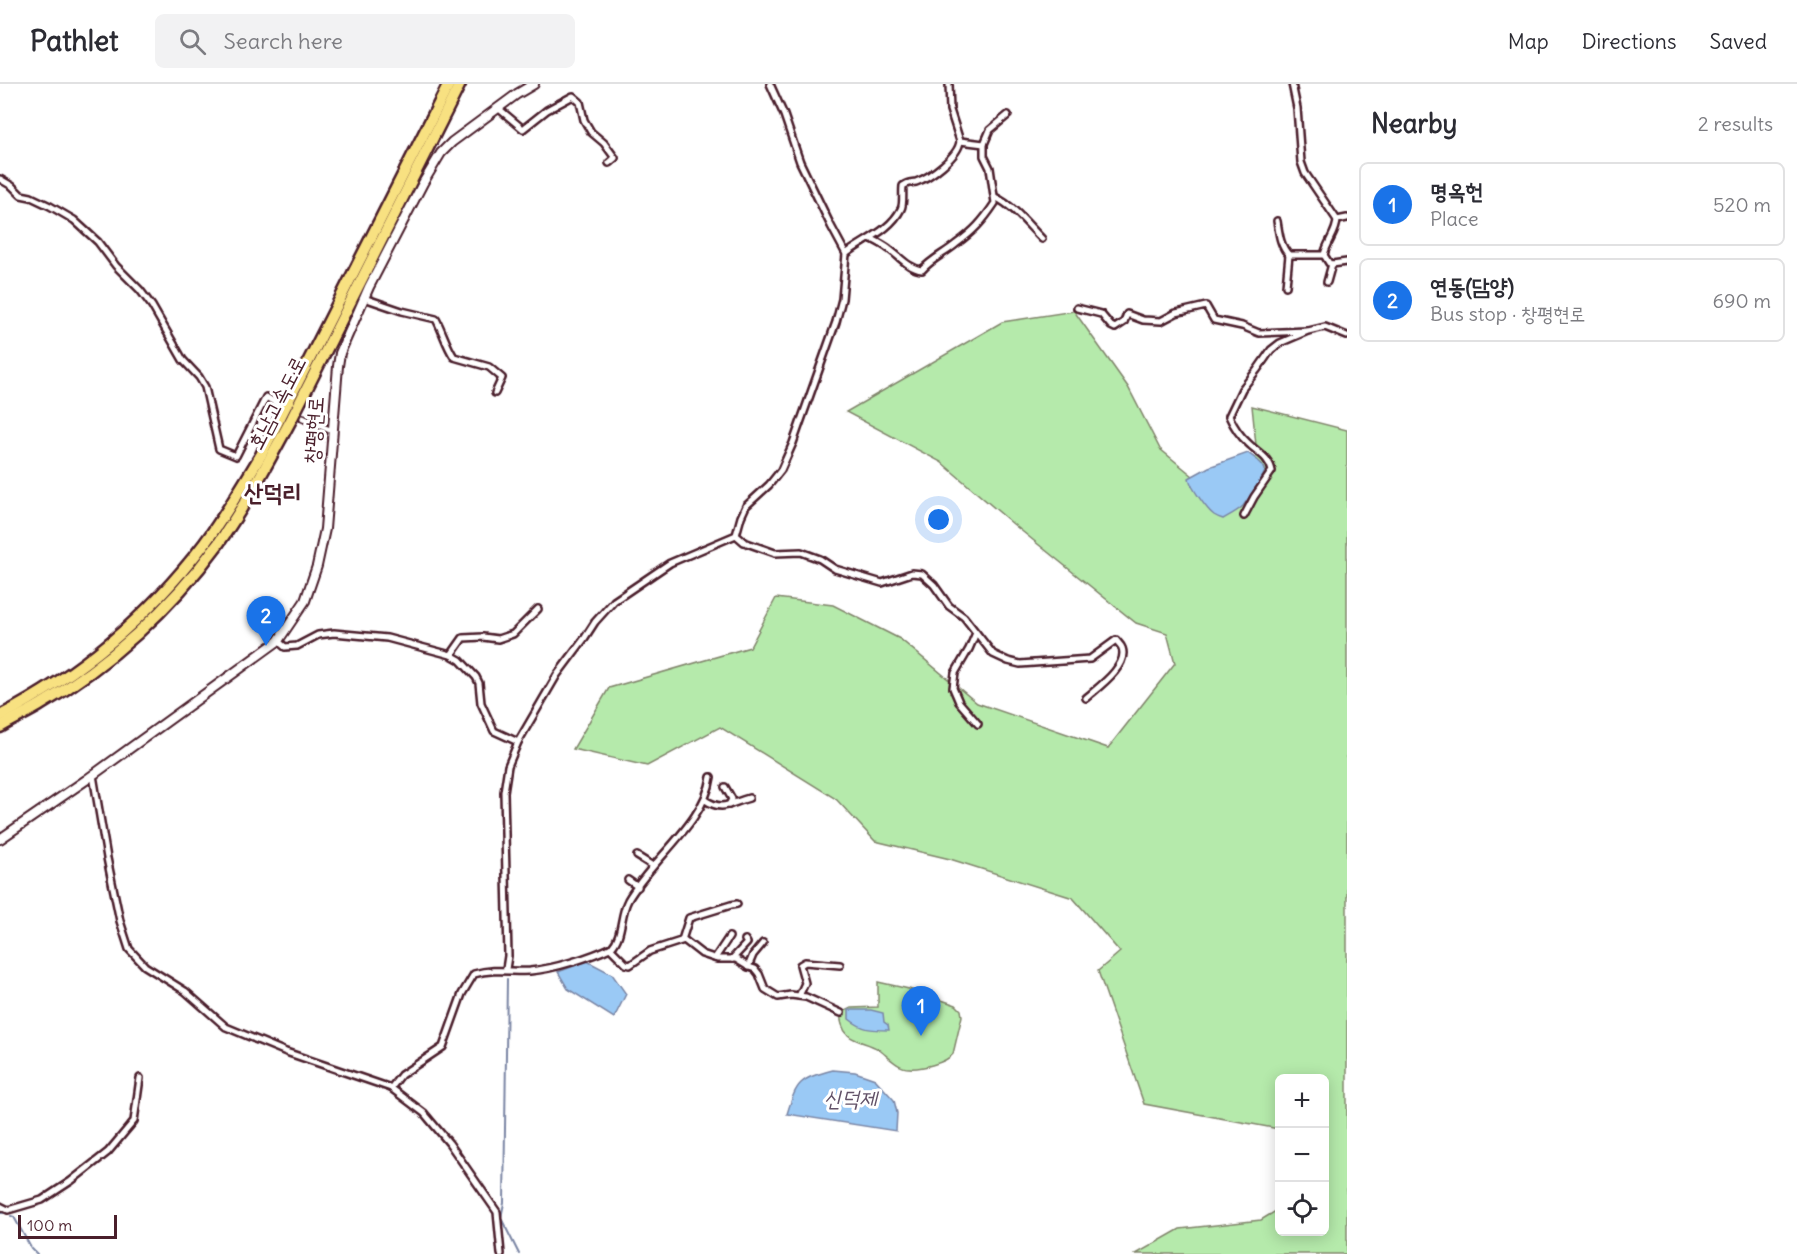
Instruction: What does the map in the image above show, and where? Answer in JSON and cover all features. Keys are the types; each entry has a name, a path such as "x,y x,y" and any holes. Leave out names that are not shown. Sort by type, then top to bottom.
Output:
{"highway":[{"name":"호남고속도로","path":"0,716 34,698 99,652 128,628 177,578 205,542 261,455 449,84"},
{"name":"호남고속도로","path":"0,726 40,706 110,657 186,584 217,545 264,470 292,418 460,84"}],"main road":[{"name":"창평현로","path":"0,840 278,641 305,601 318,566 325,529 340,353 364,298 437,159 452,142 534,84"}],"street":[{"path":"736,535 746,506 769,485 781,470 793,443 836,322 842,299 846,254 802,166 770,84"},
{"path":"846,254 872,239 902,208 903,186 908,182 916,182 943,165 952,158 960,146 950,110 949,84"},
{"path":"1292,84 1297,108 1301,162 1305,173 1338,220 1338,225 1327,244 1324,255 1332,264 1347,262"},
{"path":"498,108 523,129 547,110 573,96 580,102 584,120 591,132 604,143 615,158 609,163"},
{"path":"872,239 888,247 917,270 922,270 980,225 995,203 990,168 984,156 984,144 990,130 1008,114"},
{"path":"960,141 984,144"},
{"path":"0,179 21,195 51,206 74,220 98,242 116,266 140,290 152,306 183,360 205,387 219,449 236,456 266,397 276,403"},
{"path":"995,197 1017,211 1042,239"},
{"path":"1338,220 1347,218"},
{"path":"1277,221 1280,238 1289,255 1324,255"},
{"path":"1286,286 1289,255"},
{"path":"1327,282 1332,264"},
{"path":"364,298 402,311 436,319 454,357 489,367 502,378 495,393"},
{"path":"1077,308 1101,314 1115,328 1124,322 1127,314 1143,320 1161,321 1176,313 1206,306 1214,320 1242,326 1259,333 1308,331"},
{"path":"1244,516 1272,471 1270,463 1234,429 1229,416 1242,389 1271,350 1280,343 1308,331 1325,327 1347,336"},
{"path":"303,418 332,432"},
{"path":"736,535 744,542 775,553 801,552 820,559 835,569 882,583 912,573 922,574 934,585 949,606 964,617 993,654 1008,661 1020,664 1090,659 1116,640 1122,649 1122,660 1115,671 1086,698"},
{"path":"506,969 508,956 504,792 508,766 518,742 557,675 595,622 614,601 670,562 736,535"},
{"path":"451,655 463,638 498,639 513,634 538,609"},
{"path":"278,641 285,647 297,646 318,636 334,633 387,639 451,655 460,660 476,677 479,683 480,703 494,731 518,742"},
{"path":"976,633 955,674 953,688 959,702 978,724"},
{"path":"93,775 106,858 120,921 129,949 145,966 185,991 226,1027 286,1052 391,1088 424,1113 449,1143 497,1212 501,1254"},
{"path":"391,1088 401,1075 443,1047 462,994 474,974 506,969 529,971 549,968 610,948 618,941 621,920 628,900 653,866 691,822 705,800 710,788 711,777"},
{"path":"725,787 732,799 729,805"},
{"path":"705,800 723,807 749,798"},
{"path":"637,856 653,866"},
{"path":"628,880 638,887"},
{"path":"682,940 689,918 737,904"},
{"path":"715,958 729,937"},
{"path":"610,948 626,964 630,965 650,951 684,940 702,954 715,958 736,959 747,967 755,969 765,989 778,997 806,997 841,1013"},
{"path":"732,959 747,943 745,940"},
{"path":"747,967 753,955 763,944"},
{"path":"799,996 805,983 800,965 805,962 840,965"},
{"path":"0,1206 8,1210 42,1200 108,1152 134,1120 140,1078"}],"green space":[{"path":"1074,311 1128,387 1160,449 1226,503 1257,455 1252,406 1347,430 1347,1254 1136,1254 1180,1229 1261,1220 1275,1211 1275,1236 1329,1236 1329,1074 1275,1074 1275,1128 1144,1104 1098,971 1120,952 1073,898 950,859 875,841 836,799 720,727 647,766 573,749 609,688 750,647 776,598 833,605 900,639 977,703 1108,748 1175,663 1167,633 1136,623 1013,524 941,462 846,412 1002,322"},
{"path":"878,982 909,989 956,1005 961,1010 962,1016 953,1054 950,1057 920,1068 905,1067 896,1064 878,1049 848,1035 842,1024 841,1013 851,1008 878,1007"}],"water":[{"path":"1248,453 1263,465 1265,472 1243,506 1223,519 1217,517 1203,503 1189,478 1209,467"},
{"path":"587,961 612,974 626,994 614,1018 568,989 558,972"},
{"path":"849,1010 871,1010 883,1013 884,1022 888,1025 889,1030 872,1029 859,1025 849,1019"},
{"name":"신덕제","path":"833,1070 855,1072 875,1079 894,1100 897,1113 896,1131 787,1114 794,1094 801,1083 813,1076"}],"waterway":[{"path":"507,979 504,1203 501,1218 519,1254"},
{"path":"0,1213 5,1213"},
{"path":"11,1216 14,1217 31,1248 37,1254"}],"place":[{"name":"연동(담양)","path":"266,646"},
{"name":"명옥헌","path":"921,1036"}],"district":[{"name":"산덕리","path":"273,493"}]}
